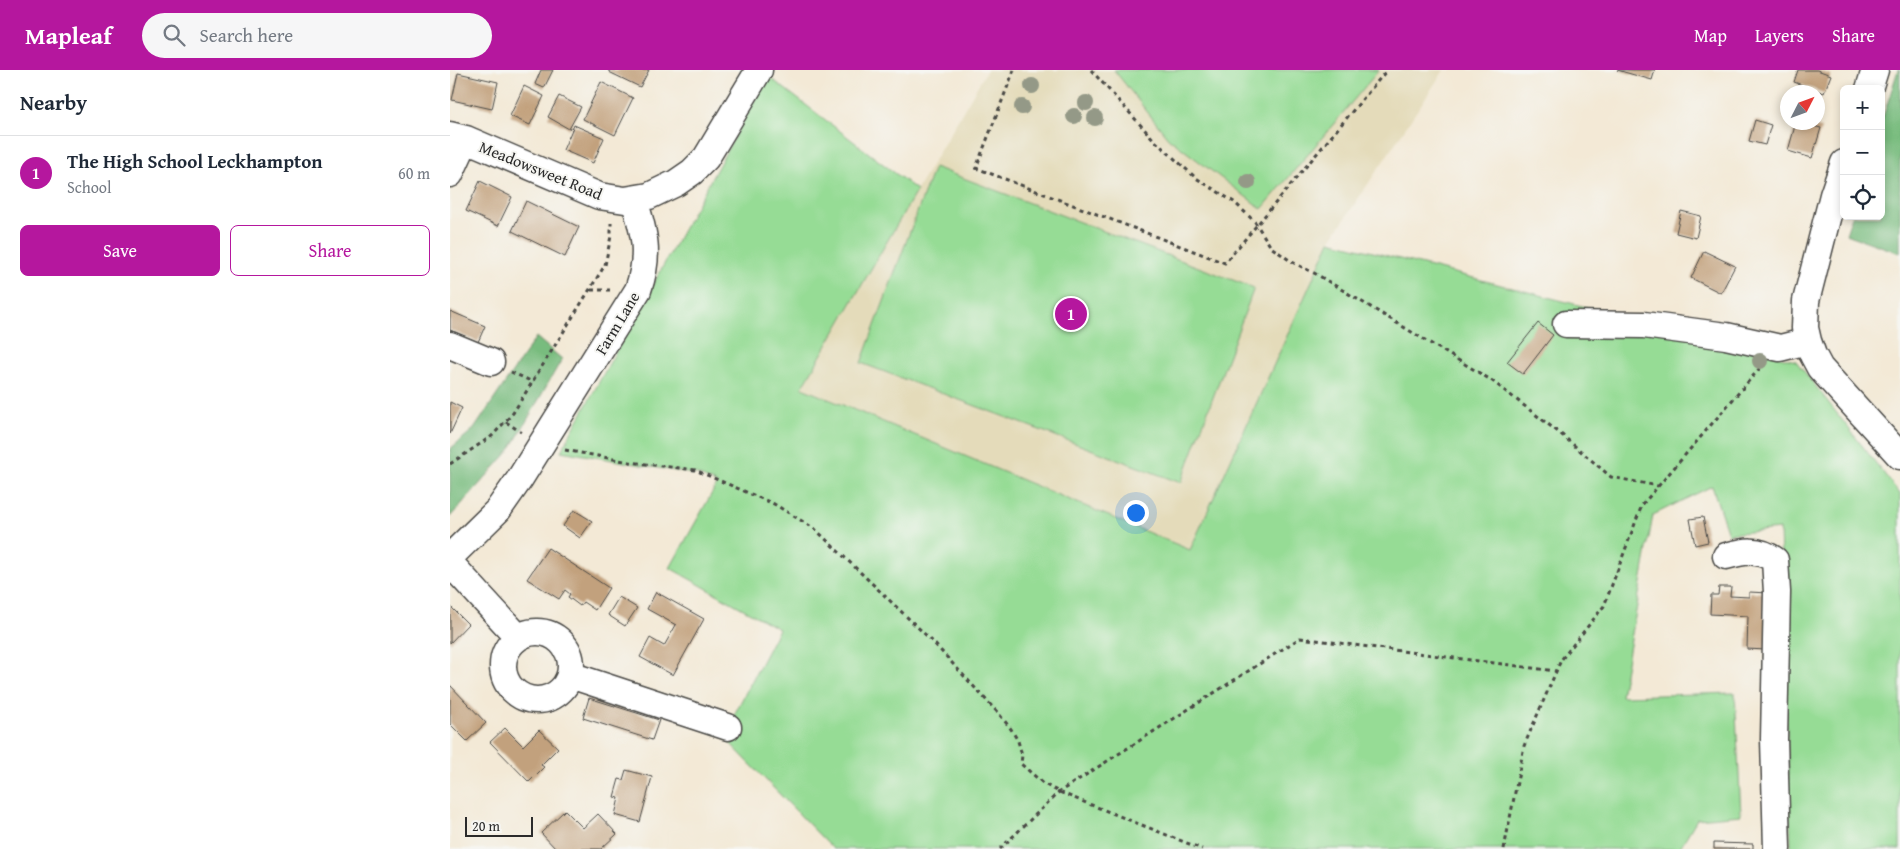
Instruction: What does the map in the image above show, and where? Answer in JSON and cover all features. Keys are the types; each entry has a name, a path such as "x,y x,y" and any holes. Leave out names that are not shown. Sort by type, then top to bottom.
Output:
{"street":[{"path":"625,200 649,196 676,183 692,172 706,158 759,70"},
{"path":"1870,85 1875,70"},
{"path":"450,174 458,137"},
{"name":"Meadowsweet Road","path":"458,137 599,196 625,200"},
{"path":"1840,175 1806,301 1805,328 1813,355 1820,368 1900,456"},
{"name":"Farm Lane","path":"450,557 498,510 638,290 643,274 644,230 625,200"},
{"path":"1566,324 1644,325 1726,336 1780,348 1808,341"},
{"path":"450,345 491,362"},
{"path":"1726,556 1747,551 1766,554 1775,560 1777,592 1774,739 1776,849"},
{"path":"450,563 518,637"},
{"path":"534,632 544,632 559,640 570,656 570,675 562,690 547,699 537,700 519,696 511,689 505,680 503,660 506,651 518,637 534,632"},
{"path":"570,675 728,726"}],"path":[{"path":"1014,70 976,168 1225,263 1387,70"},
{"path":"1091,70 1162,147 1196,178 1234,202 1257,225 1271,247 1292,262 1316,274 1491,380 1562,435 1611,477 1658,486"},
{"path":"450,464 492,436 513,413 605,265 625,200"},
{"path":"1504,849 1524,746 1561,660 1604,606 1642,505 1750,378 1780,348"},
{"path":"541,445 630,462 695,470 774,504 815,529 931,640 999,714 1011,729 1018,742 1022,755 1021,764 1044,784 1058,792 1202,849"},
{"path":"1000,849 1058,792 1300,638 1556,671"}],"shaded area":[{"path":"987,70 1444,70 1330,241 1190,550 801,388"}],"green space":[{"path":"1114,70 1379,70 1262,209 1168,138"},
{"path":"1898,70 1900,70 1900,253 1846,234 1851,220 1885,220 1885,111"},
{"path":"768,76 917,190 802,388 1190,550 1330,241 1796,361 1900,494 1900,849 1791,849 1780,529 1728,534 1712,486 1653,515 1621,696 1735,693 1741,815 1697,819 1679,849 833,849 723,736 779,629 670,568 717,484 698,475 561,451"},
{"path":"934,167 1254,288 1181,483 861,363"},
{"path":"536,337 562,359 510,450 450,517 450,449 474,429"}],"building":[{"path":"541,70 553,70 544,88 535,84"},
{"path":"609,70 649,70 640,87 609,72"},
{"path":"1617,70 1655,70 1652,80"},
{"path":"1798,70 1817,70 1831,75 1825,90 1825,85 1802,85 1794,82"},
{"path":"458,73 498,82 492,109 452,100"},
{"path":"601,82 633,98 615,135 583,119"},
{"path":"524,86 544,96 530,125 510,116"},
{"path":"559,96 581,107 569,129 548,117"},
{"path":"1755,120 1771,125 1765,145 1749,141"},
{"path":"574,125 604,138 593,163 563,150"},
{"path":"1794,130 1820,130 1812,158 1788,151"},
{"path":"480,181 512,197 498,226 466,211"},
{"path":"526,201 579,227 565,257 512,231"},
{"path":"1681,211 1701,216 1696,238 1676,233"},
{"path":"1704,251 1735,266 1721,293 1691,278"},
{"path":"450,311 485,326 478,342 450,330"},
{"path":"1538,323 1553,335 1523,374 1507,362"},
{"path":"450,402 462,408 450,434"},
{"path":"574,510 592,521 580,538 563,526"},
{"path":"1703,517 1708,542 1695,545 1690,519"},
{"path":"548,548 609,588 595,610 583,602 580,606 568,597 570,594 565,590 559,599 527,579"},
{"path":"1719,587 1731,587 1730,596 1749,597 1749,592 1769,593 1766,650 1747,649 1748,616 1710,614 1711,595 1718,595"},
{"path":"656,592 704,619 673,675 640,657 650,638 664,646 676,625 647,609"},
{"path":"619,597 637,608 625,626 608,615"},
{"path":"450,606 468,624 450,643"},
{"path":"450,685 486,723 467,741 450,724"},
{"path":"589,698 659,720 652,740 583,718"},
{"path":"505,728 523,746 539,730 558,748 541,765 544,767 529,782 490,742"},
{"path":"626,770 652,777 640,822 615,815 619,798 614,797 619,779 623,780"},
{"path":"565,810 583,828 598,814 617,834 601,849 556,849 541,833"},
{"path":"1714,843 1753,844 1753,849 1714,849"}],"place":[{"name":"The High School Leckhampton","path":"1071,314"}]}
